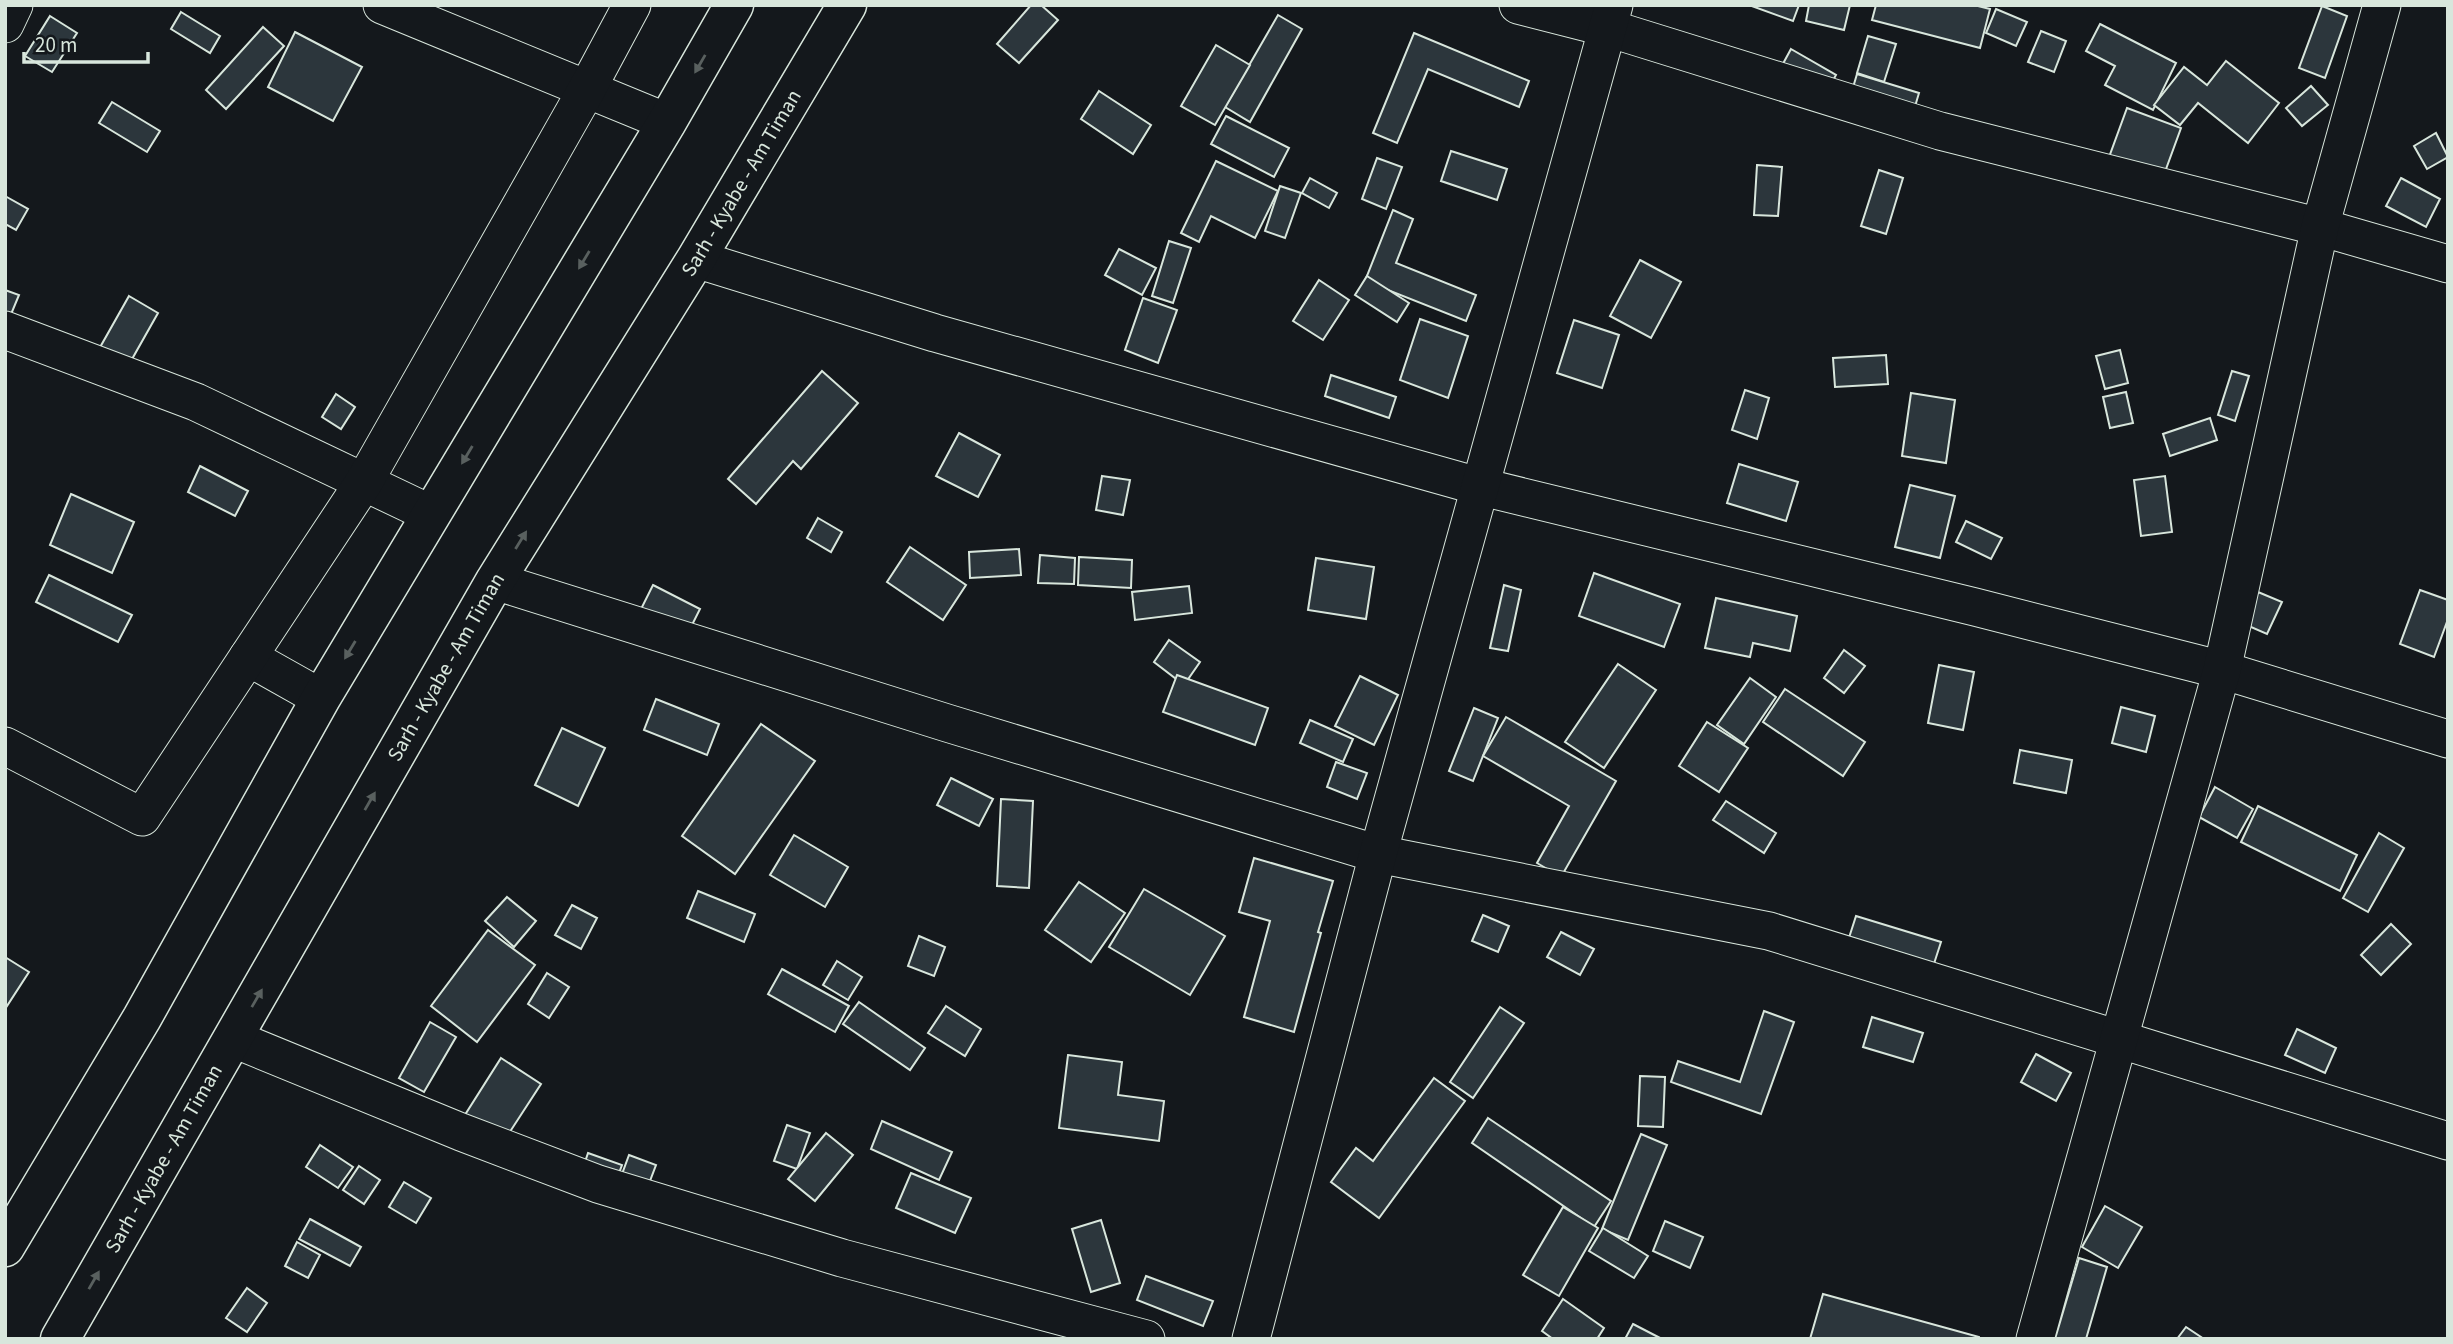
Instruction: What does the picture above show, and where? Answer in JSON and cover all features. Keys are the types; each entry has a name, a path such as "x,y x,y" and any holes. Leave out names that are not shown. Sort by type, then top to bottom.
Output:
{"highway":[{"path":"5,1247 142,1018 321,698 667,122 734,5"},
{"name":"Sarh - Kyabe - Am Timan","path":"60,1339 495,581 696,259 847,5"}],"street":[{"path":"5,24 14,5"},
{"path":"382,5 667,122"},
{"path":"5,746 142,817 364,482 632,5"},
{"path":"1518,5 1611,17 1940,131 2320,227 2448,264"},
{"path":"2035,1339 2222,670 2320,227 2382,5"},
{"path":"1251,1339 1478,486 1611,17"},
{"path":"696,259 935,333 1478,486 2222,670 2448,739"},
{"path":"5,330 196,402 431,514"},
{"path":"495,581 960,727 1378,854 1769,931 2448,1141"},
{"path":"248,657 321,698"},
{"path":"234,1039 461,1132 598,1184 842,1258 1146,1339"}],"building":[{"path":"1031,5 1041,5 1058,20 1019,63 997,44"},
{"path":"1749,5 1799,5 1793,21"},
{"path":"1809,5 1850,5 1844,30 1806,21"},
{"path":"1876,5 1974,5 1990,9 1980,48 1872,20"},
{"path":"2322,6 2347,16 2325,78 2299,68"},
{"path":"1996,9 2027,22 2016,46 1986,33"},
{"path":"181,12 220,36 210,53 171,29"},
{"path":"1278,15 1302,29 1250,122 1225,107"},
{"path":"50,16 77,33 52,72 25,56"},
{"path":"2100,24 2176,63 2153,110 2105,85 2115,66 2086,51"},
{"path":"263,27 284,46 226,109 206,90"},
{"path":"2041,31 2066,41 2054,72 2028,62"},
{"path":"295,32 362,67 333,121 268,87"},
{"path":"1414,33 1529,81 1519,107 1428,69 1397,143 1373,133"},
{"path":"1868,36 1896,44 1884,82 1857,73"},
{"path":"1216,45 1250,65 1215,125 1181,106"},
{"path":"1791,49 1836,75 1824,97 1779,71"},
{"path":"2226,61 2279,103 2248,143 2198,103 2180,125 2154,105 2184,67 2207,85"},
{"path":"1857,74 1919,93 1911,120 1849,101"},
{"path":"2311,86 2328,105 2302,126 2286,108"},
{"path":"1099,91 1151,125 1133,154 1081,119"},
{"path":"112,102 160,131 147,152 99,123"},
{"path":"2127,108 2181,128 2162,180 2108,160"},
{"path":"1226,116 1289,148 1274,177 1211,144"},
{"path":"2436,133 2448,157 2427,169 2414,146"},
{"path":"1451,151 1507,169 1497,200 1441,181"},
{"path":"1377,158 1402,167 1386,209 1362,199"},
{"path":"1216,161 1278,191 1255,238 1211,216 1199,242 1181,233"},
{"path":"1757,165 1782,167 1778,216 1754,215"},
{"path":"1879,170 1903,178 1886,234 1861,226"},
{"path":"1310,178 1337,193 1329,208 1302,193"},
{"path":"2401,178 2440,199 2426,227 2386,206"},
{"path":"1280,186 1301,193 1285,238 1265,231"},
{"path":"5,196 28,209 16,230 5,224"},
{"path":"1393,210 1413,219 1396,263 1476,295 1466,321 1365,281"},
{"path":"1169,241 1191,248 1173,303 1152,296"},
{"path":"1119,249 1156,268 1142,295 1105,275"},
{"path":"1640,260 1681,282 1651,338 1610,316"},
{"path":"1367,276 1409,303 1397,322 1355,295"},
{"path":"1319,280 1349,300 1323,340 1293,321"},
{"path":"5,290 19,295 7,324 5,323"},
{"path":"129,296 158,313 123,375 94,358"},
{"path":"1143,298 1177,310 1158,363 1125,350"},
{"path":"1420,319 1468,336 1448,398 1400,380"},
{"path":"1574,320 1619,335 1602,388 1557,373"},
{"path":"2120,350 2128,383 2105,389 2096,356"},
{"path":"1886,355 1888,384 1835,387 1833,358"},
{"path":"822,371 858,403 801,469 793,461 756,504 728,479"},
{"path":"2232,371 2249,376 2235,421 2218,415"},
{"path":"1331,375 1396,397 1389,418 1325,396"},
{"path":"1745,390 1769,398 1757,439 1732,430"},
{"path":"2126,392 2133,423 2110,428 2103,397"},
{"path":"1911,393 1955,400 1946,463 1902,456"},
{"path":"336,394 355,407 341,429 322,417"},
{"path":"2210,418 2217,440 2170,456 2163,434"},
{"path":"959,433 1000,455 978,497 936,476"},
{"path":"1739,464 1798,482 1786,521 1727,503"},
{"path":"200,466 248,491 235,516 188,492"},
{"path":"1102,476 1130,480 1123,515 1096,510"},
{"path":"2165,476 2172,532 2141,536 2134,480"},
{"path":"1910,485 1955,496 1940,558 1895,547"},
{"path":"71,494 134,522 112,573 50,545"},
{"path":"818,518 842,532 831,552 807,538"},
{"path":"1966,521 2002,538 1991,559 1956,542"},
{"path":"910,547 966,585 943,620 887,582"},
{"path":"1019,549 1021,575 970,578 969,552"},
{"path":"1040,555 1075,558 1074,584 1038,583"},
{"path":"1079,557 1132,560 1131,588 1078,585"},
{"path":"1316,558 1374,567 1366,619 1308,610"},
{"path":"1594,573 1680,604 1664,647 1579,616"},
{"path":"49,575 132,615 118,642 36,602"},
{"path":"653,585 700,609 680,649 633,625"},
{"path":"1504,585 1521,590 1508,651 1490,648"},
{"path":"1189,586 1192,613 1135,620 1132,592"},
{"path":"2420,590 2448,600 2448,619 2434,657 2400,644"},
{"path":"2258,592 2282,602 2267,634 2244,624"},
{"path":"1716,598 1797,616 1790,651 1753,643 1750,657 1705,648"},
{"path":"1169,640 1200,662 1184,685 1154,662"},
{"path":"1844,650 1865,666 1844,693 1824,678"},
{"path":"1618,664 1656,690 1604,768 1565,742"},
{"path":"1939,665 1974,672 1963,730 1928,723"},
{"path":"1177,675 1268,708 1255,745 1163,712"},
{"path":"1360,676 1398,695 1374,745 1335,726"},
{"path":"1750,678 1776,697 1744,744 1717,725"},
{"path":"1785,689 1865,742 1843,776 1763,722"},
{"path":"656,699 719,724 707,755 644,730"},
{"path":"2121,707 2155,716 2146,752 2112,743"},
{"path":"1474,708 1498,718 1473,781 1449,771"},
{"path":"1506,717 1616,781 1561,877 1537,863 1569,806 1483,756"},
{"path":"1310,720 1353,739 1343,762 1300,743"},
{"path":"1707,722 1748,748 1719,792 1679,766"},
{"path":"761,724 815,761 735,874 682,836"},
{"path":"562,728 605,748 578,806 535,785"},
{"path":"2020,750 2072,760 2066,793 2014,783"},
{"path":"1336,762 1367,773 1357,799 1327,787"},
{"path":"951,778 993,799 979,826 937,805"},
{"path":"2215,787 2253,809 2237,838 2199,817"},
{"path":"1001,799 1033,801 1029,888 997,886"},
{"path":"1726,801 1776,833 1764,853 1713,820"},
{"path":"2258,806 2357,855 2340,891 2241,842"},
{"path":"2379,833 2404,848 2368,912 2343,898"},
{"path":"794,835 848,867 825,907 770,875"},
{"path":"1254,858 1333,881 1294,1032 1244,1017 1270,921 1239,912"},
{"path":"1079,882 1125,913 1091,962 1045,930"},
{"path":"1144,889 1225,936 1190,995 1109,947"},
{"path":"698,891 755,914 744,942 687,918"},
{"path":"507,897 536,921 514,947 485,921"},
{"path":"572,905 597,918 581,949 555,935"},
{"path":"1483,915 1509,926 1498,952 1472,941"},
{"path":"1856,916 1941,942 1931,973 1846,947"},
{"path":"2391,924 2411,944 2381,975 2361,955"},
{"path":"488,930 535,965 477,1042 431,1006"},
{"path":"1561,932 1594,949 1580,975 1547,957"},
{"path":"919,936 945,947 934,976 908,966"},
{"path":"5,957 29,972 5,1009"},
{"path":"837,961 862,977 848,1000 823,985"},
{"path":"782,969 849,1006 835,1032 768,994"},
{"path":"547,973 569,987 549,1018 528,1004"},
{"path":"859,1002 925,1048 910,1070 843,1024"},
{"path":"946,1006 981,1029 965,1056 928,1033"},
{"path":"1500,1007 1524,1023 1473,1098 1450,1082"},
{"path":"1764,1011 1794,1022 1761,1114 1671,1082 1678,1061 1740,1082"},
{"path":"1872,1017 1923,1033 1913,1062 1863,1047"},
{"path":"430,1022 456,1037 424,1092 399,1078"},
{"path":"2297,1029 2336,1048 2325,1073 2285,1055"},
{"path":"2036,1054 2071,1073 2056,1101 2021,1082"},
{"path":"1068,1055 1122,1062 1118,1095 1164,1101 1159,1141 1059,1128"},
{"path":"501,1058 541,1084 502,1144 463,1118"},
{"path":"1640,1076 1665,1077 1663,1127 1638,1126"},
{"path":"1434,1078 1465,1101 1379,1218 1331,1182 1356,1148 1373,1161"},
{"path":"1488,1118 1611,1201 1594,1227 1472,1143"},
{"path":"882,1121 952,1152 939,1180 871,1149"},
{"path":"787,1125 810,1133 797,1169 774,1161"},
{"path":"826,1133 853,1155 815,1201 788,1179"},
{"path":"1641,1134 1667,1145 1628,1240 1602,1229"},
{"path":"320,1145 353,1167 338,1188 306,1167"},
{"path":"588,1153 622,1165 611,1194 578,1183"},
{"path":"629,1155 656,1165 645,1194 618,1185"},
{"path":"359,1166 380,1180 364,1204 343,1190"},
{"path":"911,1173 971,1198 955,1233 896,1208"},
{"path":"404,1182 431,1198 416,1223 389,1207"},
{"path":"2105,1206 2142,1227 2118,1268 2082,1247"},
{"path":"1563,1207 1598,1228 1559,1296 1523,1275"},
{"path":"310,1219 361,1247 350,1266 299,1239"},
{"path":"1101,1220 1120,1283 1091,1292 1072,1229"},
{"path":"1665,1221 1703,1237 1690,1268 1653,1251"},
{"path":"1603,1228 1648,1256 1634,1278 1589,1251"},
{"path":"297,1242 320,1255 308,1278 285,1266"},
{"path":"2079,1258 2107,1267 2086,1339 2055,1339"},
{"path":"1146,1276 1213,1301 1203,1326 1137,1300"},
{"path":"247,1288 267,1303 247,1332 226,1318"},
{"path":"1823,1294 1979,1337 1979,1339 1810,1339"},
{"path":"1563,1299 1604,1328 1597,1339 1553,1339 1542,1331"},
{"path":"1633,1324 1662,1339 1625,1339"},
{"path":"2186,1327 2204,1339 2177,1339"}]}
